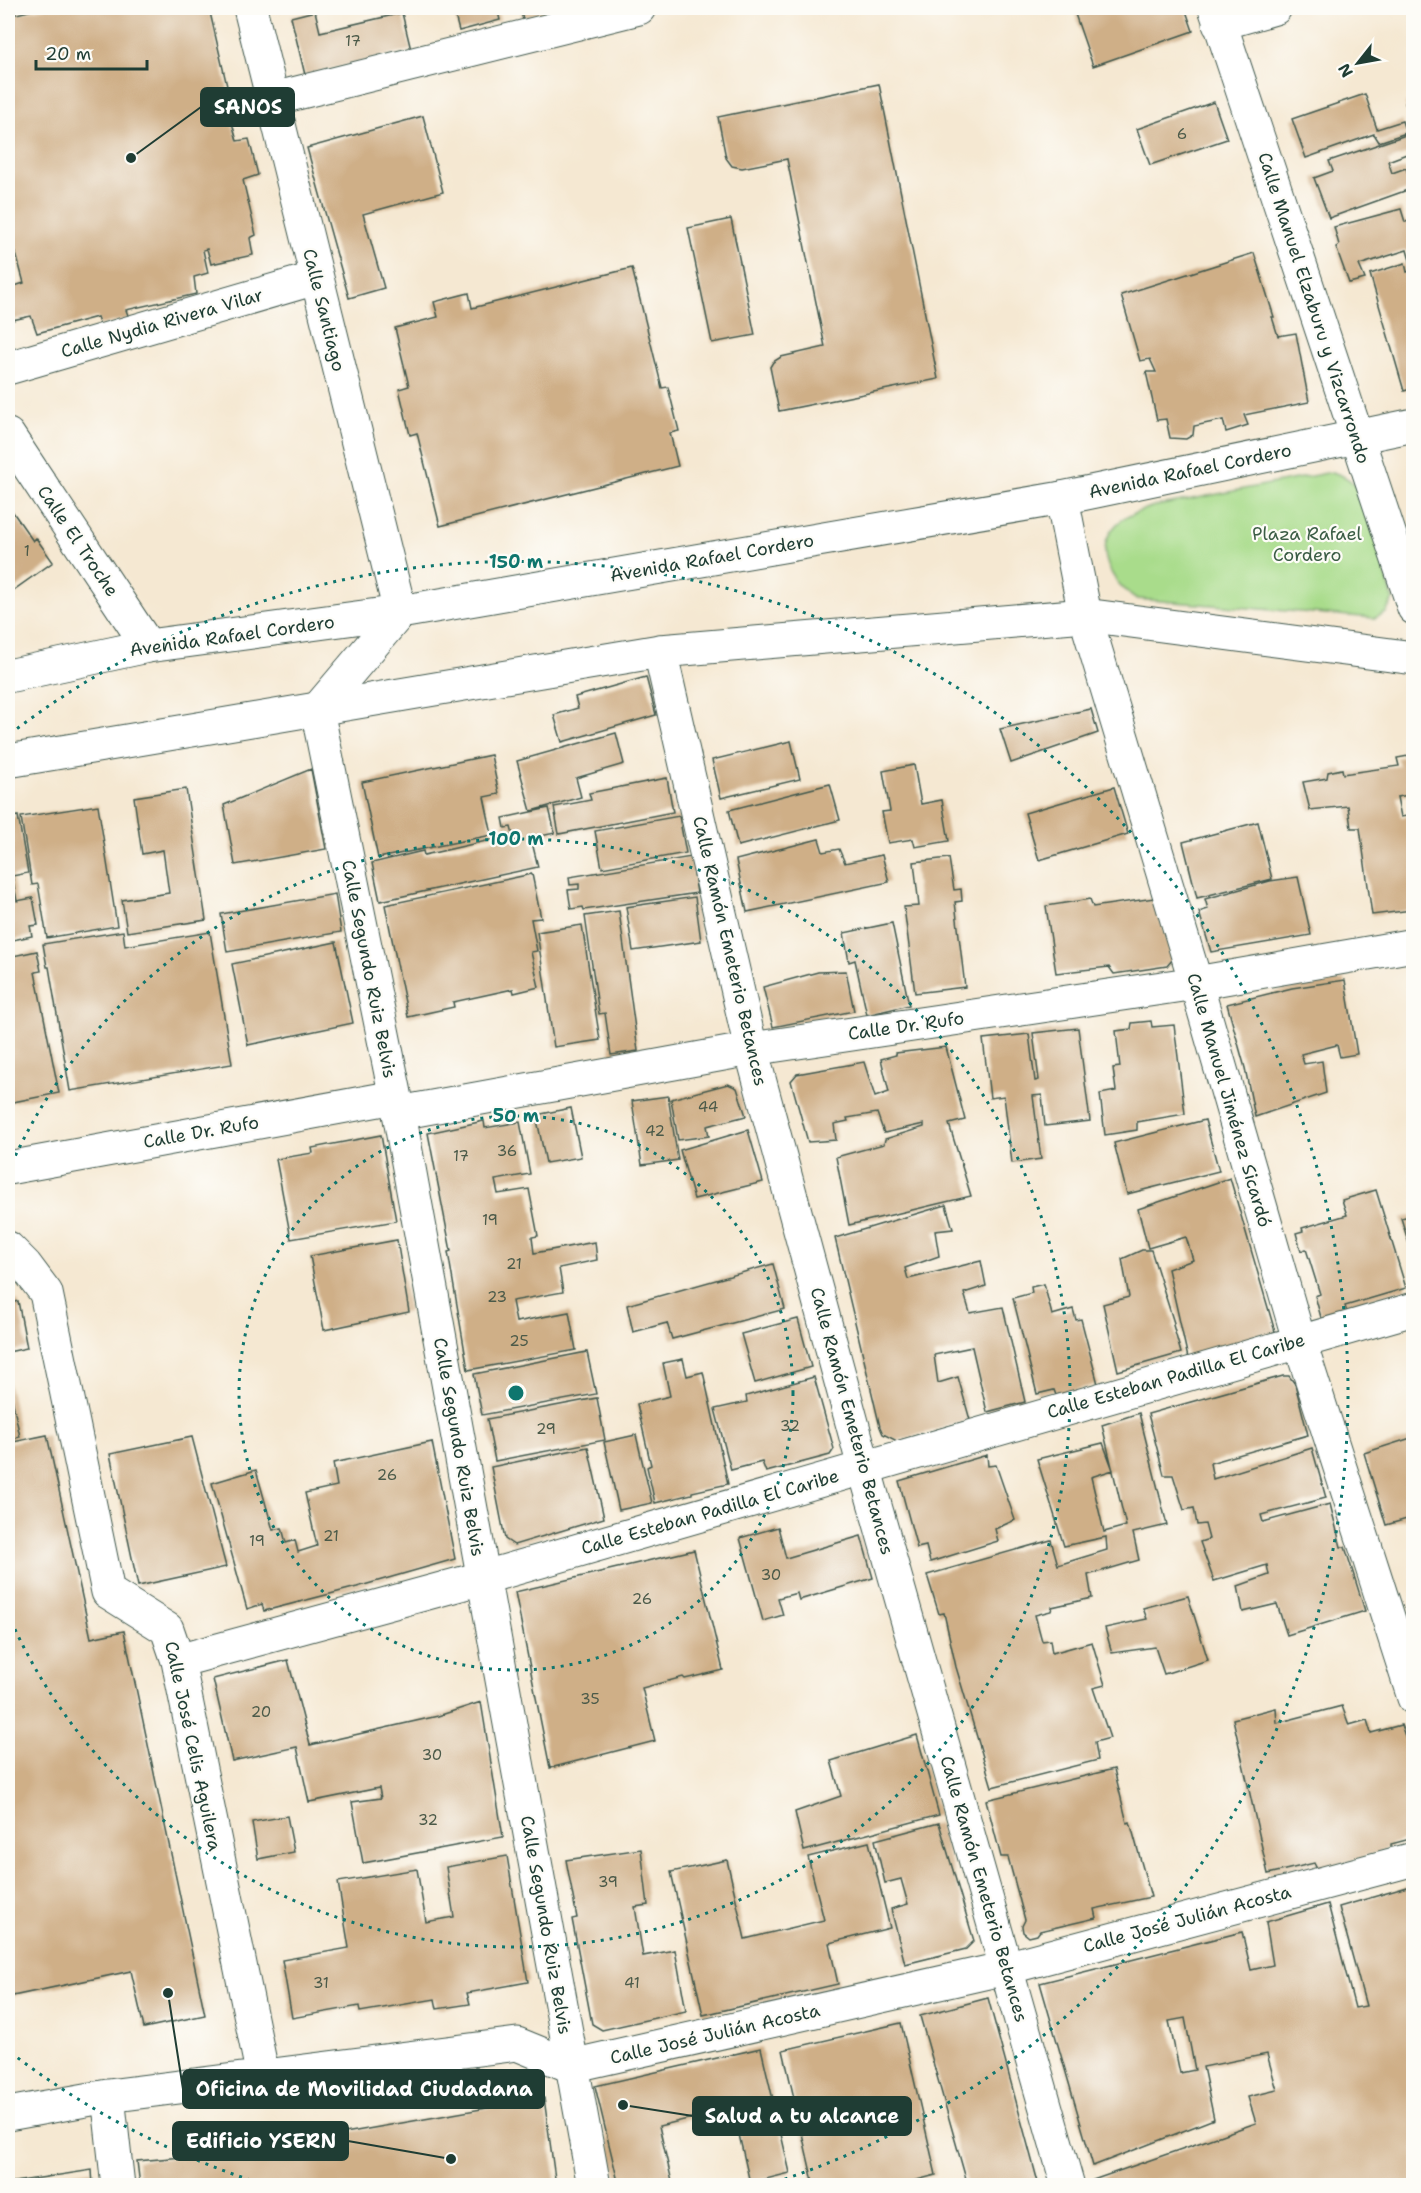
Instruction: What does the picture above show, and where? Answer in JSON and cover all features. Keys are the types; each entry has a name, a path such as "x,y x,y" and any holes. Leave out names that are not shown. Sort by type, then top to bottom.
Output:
{"street":[{"name":"Calle Santiago","path":"250,8 400,612"},
{"path":"273,99 639,8"},
{"path":"1217,16 1275,8"},
{"name":"Calle Manuel Elzaburu y Vizcarrondo","path":"1217,16 1413,608"},
{"name":"Calle Nydia Rivera Vilar","path":"8,368 316,278"},
{"name":"Avenida Rafael Cordero","path":"8,676 148,646 400,612 1062,498 1413,425"},
{"name":"Calle El Troche","path":"8,435 148,646"},
{"name":"Calle Manuel Jiménez Sicardó","path":"1062,498 1085,615 1196,983 1299,1340 1413,1698"},
{"path":"317,710 400,612"},
{"path":"8,761 660,651 1085,615 1413,658"},
{"name":"Calle Ramón Emeterio Betances","path":"660,651 751,1048 864,1467 1068,2186"},
{"name":"Calle Segundo Ruiz Belvis","path":"317,710 397,1105 594,2186"},
{"name":"Calle Dr. Rufo","path":"8,1168 751,1048 1196,983 1413,945"},
{"name":"Calle José Celis Aguilera","path":"8,1248 26,1264 46,1293 108,1592 167,1629 178,1660 263,2077"},
{"name":"Calle Esteban Padilla El Caribe","path":"178,1660 482,1578 1299,1340 1413,1309"},
{"name":"Calle José Julián Acosta","path":"571,2066 1006,1968 1413,1859"},
{"path":"8,2115 108,2096 517,2044 571,2066"},
{"path":"108,2096 118,2186"}],"green space":[{"name":"Plaza Rafael Cordero","path":"1332,472 1353,483 1365,503 1393,599 1386,613 1375,618 1137,599 1120,584 1108,565 1105,555 1109,534 1117,524 1133,514 1151,507"}],"building":[{"path":"41,8 209,8 230,99 226,101 237,141 249,139 258,175 243,180 256,235 250,238 253,255 211,264 207,249 203,250 208,273 194,277 196,294 126,310 129,318 100,325 97,317 37,333 31,316 12,320 8,306 8,288 24,283 14,246 8,248 8,16"},
{"path":"453,8 497,8 500,20 459,31"},
{"path":"520,8 547,8 550,18 524,24"},
{"path":"1093,8 1185,8 1193,31 1093,66 1075,14"},
{"path":"315,11 320,32 402,13 411,50 305,75 291,17"},
{"path":"879,84 938,379 779,411 770,367 773,362 781,357 825,347 787,159 742,168 732,166 726,158 718,117"},
{"path":"1365,94 1377,129 1402,121 1406,133 1379,142 1374,134 1306,158 1292,119"},
{"path":"1414,100 1414,129 1413,129 1405,103"},
{"path":"1214,102 1227,139 1150,165 1137,129"},
{"path":"423,116 443,192 363,214 384,288 349,298 307,148"},
{"path":"1406,135 1412,152 1388,161 1392,173 1406,168 1413,188 1329,218 1314,178 1333,171 1329,161"},
{"path":"1401,209 1405,222 1414,220 1414,264 1411,264 1407,250 1359,265 1365,279 1349,283 1336,247 1339,245 1334,227"},
{"path":"731,219 755,335 712,343 688,228"},
{"path":"1254,253 1278,336 1296,333 1309,402 1244,415 1248,425 1226,432 1223,420 1194,426 1193,435 1186,439 1170,438 1166,419 1157,420 1146,372 1156,372 1150,359 1140,361 1121,295"},
{"path":"1405,263 1407,272 1414,270 1414,388 1404,391 1370,274"},
{"path":"632,268 662,388 668,387 679,431 670,433 678,466 440,526 417,433 410,435 399,389 409,386 395,328 438,317 434,302 469,293 472,308"},
{"path":"8,505 33,541 36,538 53,562 8,594"},
{"path":"646,677 656,715 562,742 554,715 578,708 575,697"},
{"path":"1091,709 1098,733 1011,763 1000,729"},
{"path":"616,733 624,764 576,778 581,797 531,811 517,761"},
{"path":"791,741 800,779 721,798 712,760"},
{"path":"491,755 499,794 484,797 492,835 378,858 362,782"},
{"path":"1414,755 1414,794 1397,797 1401,817 1414,815 1414,915 1412,910 1372,915 1360,828 1351,828 1348,806 1310,810 1303,782 1327,778 1328,772 1342,769 1343,774 1399,766 1397,758"},
{"path":"914,765 921,804 942,800 949,841 915,847 913,839 888,843 882,812 890,811 883,771"},
{"path":"311,769 326,849 235,865 224,805"},
{"path":"667,778 673,812 559,834 554,807 591,800 589,793"},
{"path":"830,784 840,820 738,846 729,810"},
{"path":"1114,787 1128,834 1039,860 1025,813"},
{"path":"186,789 206,920 127,932 122,900 169,893 163,850 142,854 134,797"},
{"path":"98,805 117,926 47,938 38,884 32,885 21,817"},
{"path":"549,808 555,833 531,838 538,867 380,901 372,863 423,851 424,855 513,835 511,827 505,828 503,818"},
{"path":"18,816 28,873 12,876 17,901 33,898 38,925 30,926 32,936 8,941 8,818"},
{"path":"679,816 686,853 602,868 595,831"},
{"path":"1258,822 1272,879 1197,898 1183,842"},
{"path":"819,839 823,852 839,849 845,863 882,855 889,882 747,912 736,860"},
{"path":"691,857 697,893 584,910 583,907 571,909 568,890 579,889 579,884 570,885 569,877"},
{"path":"949,858 954,890 961,889 962,901 955,902 965,987 915,993 904,907 919,906 914,862"},
{"path":"532,874 541,918 531,919 537,951 531,952 539,987 514,993 513,989 453,1002 454,1007 408,1017 385,905"},
{"path":"1298,877 1311,935 1211,952 1199,912 1208,909 1205,899 1270,881"},
{"path":"335,894 341,932 227,952 221,914"},
{"path":"695,897 701,941 633,951 626,907"},
{"path":"1154,898 1173,959 1167,966 1114,974 1109,967 1056,973 1046,906 1090,899 1093,907"},
{"path":"619,911 638,1051 611,1055 605,1013 599,1014 585,916"},
{"path":"892,923 909,1005 867,1015 855,960 849,962 844,933"},
{"path":"582,925 600,1040 554,1047 537,932"},
{"path":"123,931 125,946 210,932 232,1064 70,1091 43,944"},
{"path":"336,942 353,1023 248,1045 232,964"},
{"path":"37,951 41,971 35,972 59,1093 8,1103 8,957"},
{"path":"846,971 854,1011 773,1027 763,987 818,972"},
{"path":"1345,980 1357,1054 1340,1057 1337,1045 1301,1054 1304,1064 1322,1061 1326,1093 1255,1117 1245,1068 1227,1004 1292,988"},
{"path":"1151,1021 1152,1027 1174,1025 1185,1114 1137,1122 1137,1130 1105,1135 1100,1094 1116,1091 1113,1068 1120,1067 1116,1031 1131,1029 1132,1023"},
{"path":"1078,1028 1090,1121 1045,1126 1042,1095 1033,1096 1041,1159 1012,1163 1004,1096 990,1098 983,1039 1029,1034 1035,1081 1039,1080 1033,1033"},
{"path":"946,1047 965,1120 949,1124 971,1196 849,1225 836,1157 884,1144 885,1139 924,1127 924,1124 884,1133 877,1113 847,1118 848,1121 834,1124 836,1140 808,1142 791,1081 797,1074 864,1062 875,1097 889,1092 881,1059 896,1055 896,1053"},
{"path":"728,1084 737,1088 746,1116 707,1126 709,1136 678,1140 671,1099"},
{"path":"668,1096 678,1160 642,1165 632,1101"},
{"path":"571,1108 581,1157 546,1163 536,1115"},
{"path":"1205,1120 1219,1171 1127,1194 1114,1143"},
{"path":"484,1121 485,1128 520,1122 530,1174 495,1180 498,1194 529,1189 538,1236 532,1237 534,1253 595,1242 597,1260 559,1268 563,1292 512,1301 516,1322 569,1312 576,1350 468,1370 448,1252 451,1251 428,1133"},
{"path":"748,1130 763,1182 694,1199 680,1150"},
{"path":"381,1135 396,1221 291,1239 276,1159 313,1153 312,1148"},
{"path":"1230,1178 1276,1335 1188,1358 1168,1269 1193,1260 1186,1237 1148,1248 1138,1209"},
{"path":"1376,1190 1406,1288 1345,1306 1347,1313 1322,1321 1315,1296 1320,1294 1306,1249 1301,1251 1296,1233 1303,1231 1302,1228 1347,1215 1342,1200"},
{"path":"946,1205 953,1229 935,1231 939,1256 905,1268 908,1279 981,1261 986,1286 964,1293 970,1313 1003,1307 1025,1402 987,1412 972,1347 934,1355 938,1383 958,1377 970,1420 897,1441 883,1434 880,1427 835,1238"},
{"path":"1414,1215 1414,1257 1413,1257 1401,1218"},
{"path":"397,1240 409,1312 324,1330 310,1256"},
{"path":"1142,1250 1151,1250 1181,1353 1118,1371 1103,1304 1129,1297 1122,1259"},
{"path":"773,1264 785,1309 672,1339 667,1323 633,1332 627,1305"},
{"path":"1044,1284 1052,1315 1073,1309 1076,1320 1081,1319 1098,1384 1056,1395 1054,1390 1037,1394 1013,1298 1032,1293 1031,1287"},
{"path":"18,1301 27,1348 8,1352 8,1304"},
{"path":"798,1319 811,1367 755,1383 741,1334"},
{"path":"587,1352 596,1394 482,1415 474,1374"},
{"path":"683,1359 687,1376 703,1372 728,1484 655,1503 647,1467 651,1465 637,1404 670,1396 663,1363"},
{"path":"1289,1376 1295,1384 1308,1435 1210,1463 1213,1479 1312,1448 1326,1498 1261,1515 1263,1522 1330,1504 1341,1547 1345,1547 1365,1611 1287,1635 1277,1604 1243,1612 1238,1586 1269,1575 1267,1565 1214,1581 1200,1542 1209,1539 1205,1524 1197,1525 1194,1508 1184,1510 1173,1475 1164,1475 1148,1414"},
{"path":"814,1377 834,1449 830,1455 766,1472 762,1462 731,1470 715,1409 747,1402 746,1396"},
{"path":"8,1379 20,1437 8,1440"},
{"path":"597,1398 605,1440 495,1461 487,1419"},
{"path":"1139,1413 1167,1525 1133,1533 1139,1560 1088,1575 1092,1598 1052,1607 1051,1611 1035,1615 1042,1641 1050,1640 1052,1653 1092,1642 1105,1685 1093,1688 1110,1738 1095,1742 1098,1760 992,1787 956,1667 944,1613 939,1614 927,1575 1051,1540 1058,1565 1107,1550 1106,1537 1064,1546 1037,1459 1103,1443 1112,1468 1102,1425","holes":["1113,1470 1126,1526 1104,1532 1091,1477"]},
{"path":"47,1435 91,1638 124,1631 205,2015 144,2028 131,1971 8,1997 8,1443"},
{"path":"636,1435 652,1503 619,1510 604,1442"},
{"path":"192,1437 226,1567 138,1586 110,1454"},
{"path":"1414,1437 1414,1517 1386,1525 1364,1453"},
{"path":"432,1442 455,1559 264,1611 262,1604 247,1609 212,1483 256,1470 273,1530 282,1528 286,1543 295,1540 298,1552 317,1546 305,1493 337,1486 333,1463"},
{"path":"588,1447 604,1518 514,1545 505,1539 491,1467"},
{"path":"987,1455 988,1466 996,1465 1015,1520 995,1529 998,1541 930,1562 926,1546 917,1548 899,1481"},
{"path":"778,1527 786,1558 861,1536 873,1578 799,1600 797,1593 778,1598 783,1615 763,1621 740,1538"},
{"path":"694,1550 723,1670 685,1679 683,1677 642,1688 655,1741 550,1768 515,1592"},
{"path":"1188,1596 1208,1660 1164,1674 1155,1647 1112,1653 1105,1628 1147,1619 1143,1608"},
{"path":"288,1660 310,1745 438,1716 481,1702 503,1837 363,1863 352,1802 381,1798 379,1788 309,1802 297,1747 232,1761 213,1679"},
{"path":"1342,1706 1349,1725 1367,1720 1371,1733 1401,1725 1414,1761 1414,1838 1391,1844 1391,1848 1318,1871 1314,1863 1268,1874 1233,1719 1276,1708 1277,1723"},
{"path":"917,1735 939,1815 804,1851 795,1812 841,1796 831,1761"},
{"path":"1114,1769 1127,1823 1130,1822 1151,1897 1094,1909 1096,1918 1040,1931 1037,1935 1029,1937 1023,1932 1022,1926 1025,1920 1008,1857 1001,1857 986,1800"},
{"path":"287,1816 294,1852 258,1859 252,1822"},
{"path":"939,1823 974,1941 966,1949 905,1964 891,1909 908,1904 901,1879 885,1883 875,1840"},
{"path":"869,1842 890,1928 829,1943 838,1984 703,2015 671,1872 727,1860 745,1939 824,1920 808,1857"},
{"path":"641,1849 648,1905 635,1907 643,1956 675,1950 686,2011 602,2030 592,2024 572,1919 577,1918 566,1860"},
{"path":"507,1856 528,1982 467,1993 470,2004 437,2009 435,1999 360,2012 359,2006 292,2018 282,1960 349,1948 338,1882 417,1869 426,1922 454,1917 446,1867"},
{"path":"1414,1885 1414,2186 1094,2186 1093,2180 1256,2123 1248,2097 1277,2090 1267,2054 1203,2067 1214,2119 1093,2166 1040,1983 1242,1932 1251,1970 1273,1965 1266,1922 1328,1904 1355,2008 1366,2006 1339,1907","holes":["1185,2018 1195,2070 1180,2073 1169,2021"]},
{"path":"988,1998 1039,2186 968,2186 920,2016"},
{"path":"901,2023 936,2175 905,2183 905,2186 814,2186 783,2050"},
{"path":"761,2048 790,2173 750,2183 733,2108 659,2126 673,2186 619,2186 595,2086"},
{"path":"544,2098 556,2186 140,2186 137,2161 195,2156 345,2133"},
{"path":"92,2170 93,2186 8,2186 8,2183"}],"place":[{"name":"SANOS","path":"131,158"},
{"name":"Oficina de Movilidad Ciudadana","path":"168,1993"},
{"name":"Salud a tu alcance","path":"623,2105"},
{"name":"Edificio YSERN","path":"451,2159"}]}
